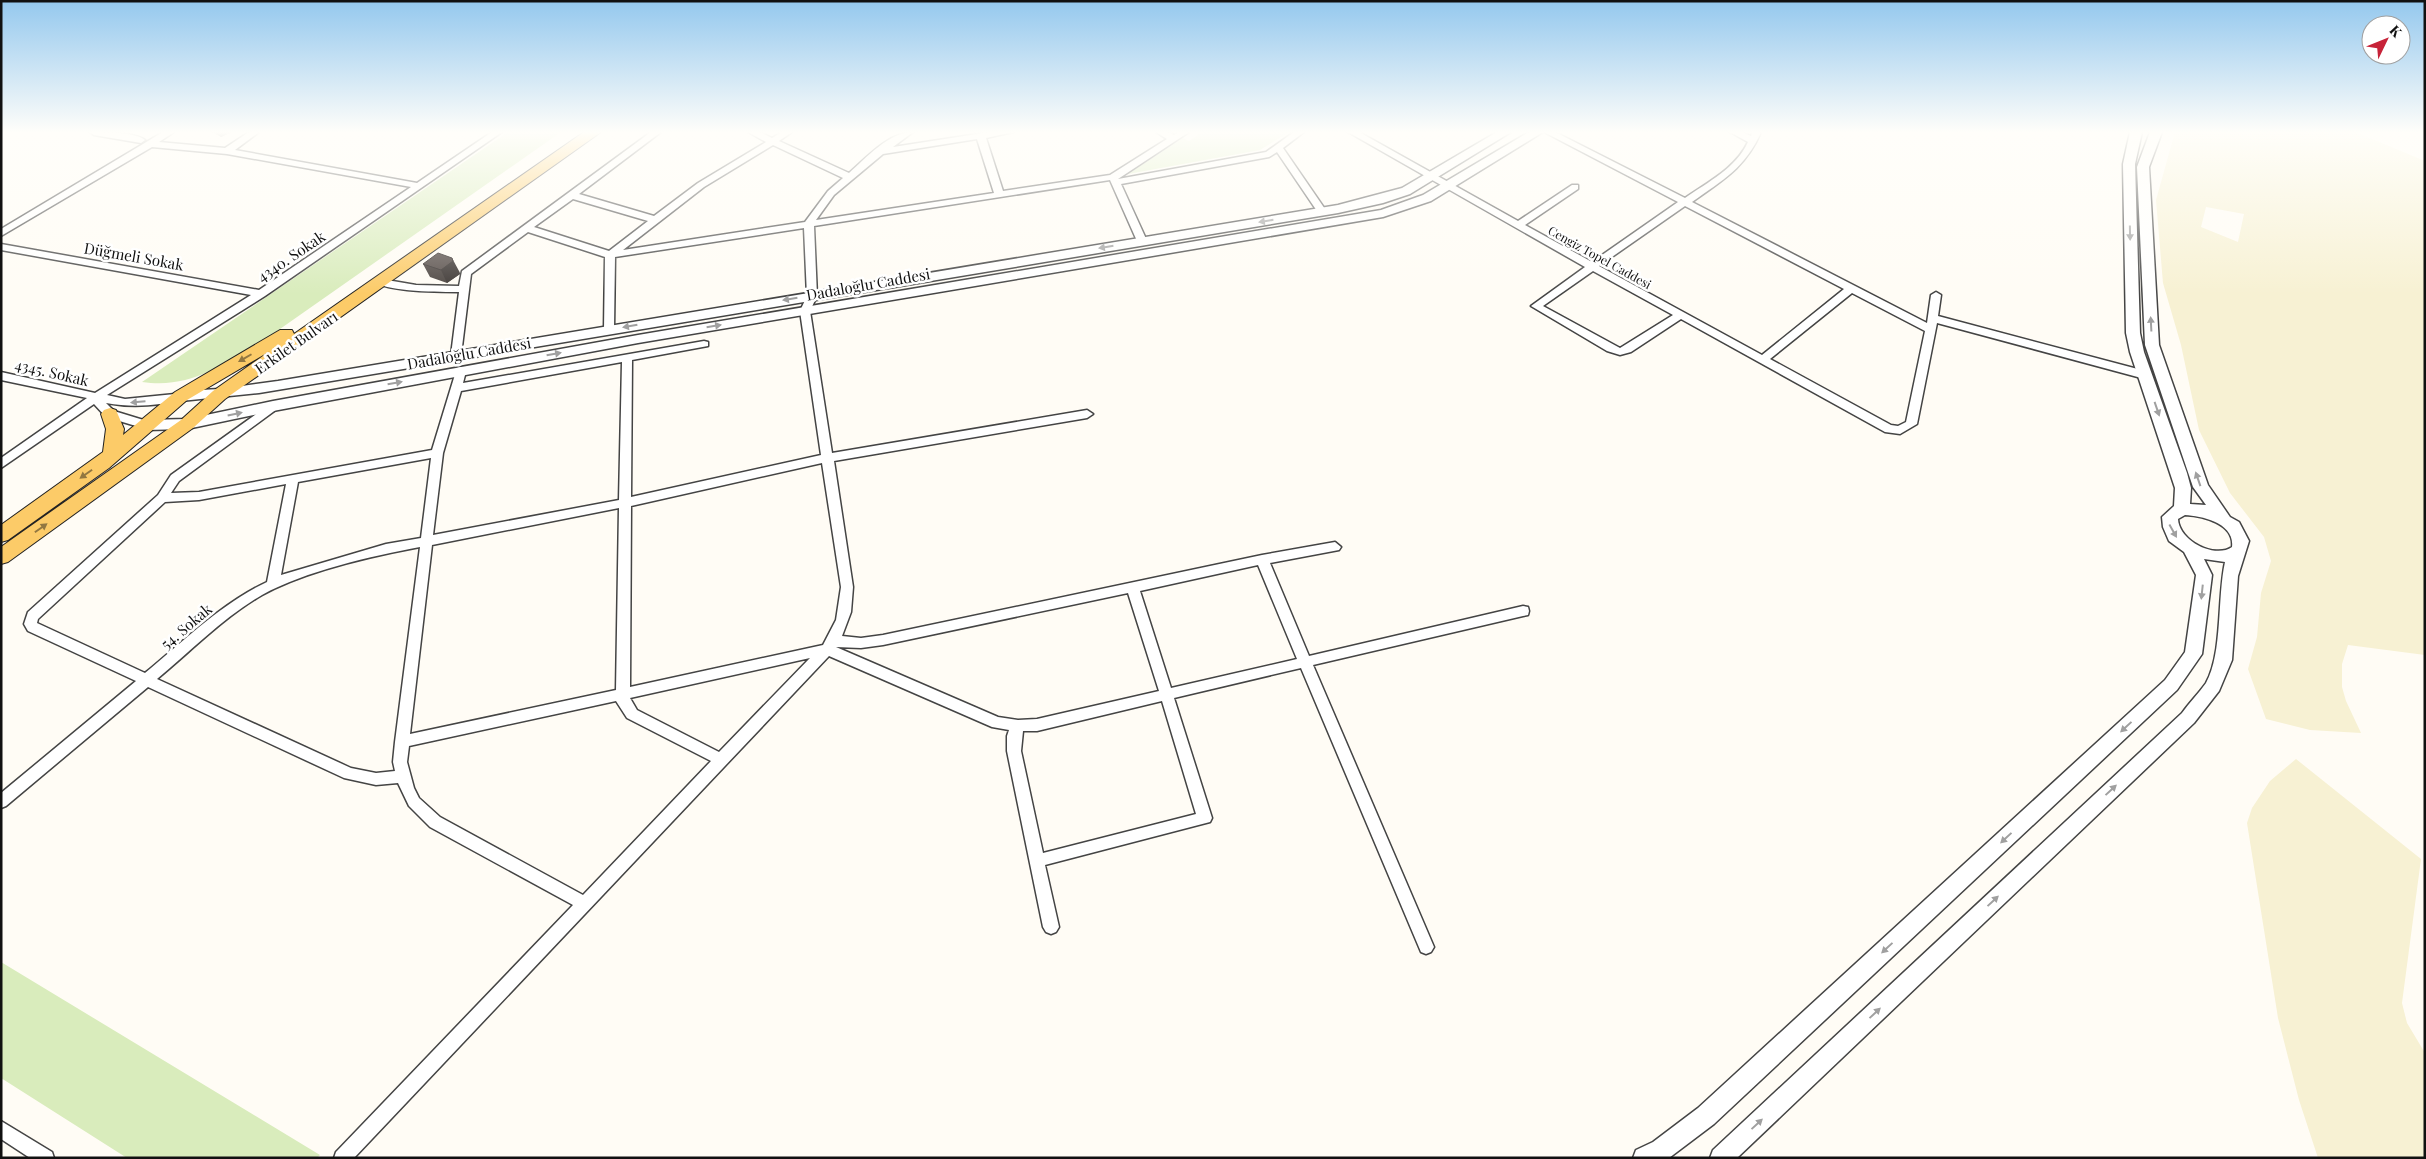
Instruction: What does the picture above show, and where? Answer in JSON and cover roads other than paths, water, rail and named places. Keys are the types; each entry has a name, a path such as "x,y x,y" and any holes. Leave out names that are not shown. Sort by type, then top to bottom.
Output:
{"main road":[{"name":"Erkilet Bulvarı","path":"1,535 102,463 181,396 284,335 497,186"},
{"name":"Erkilet Bulvarı","path":"1,557 187,424 219,396 517,186"},
{"path":"110,414 115,429 112,454"}],"street":[{"path":"1,226 70,186"},
{"path":"1,234 77,186"},
{"name":"4340. Sokak","path":"1,464 95,398 261,294 419,186"},
{"path":"456,355 466,273 584,186"},
{"path":"610,255 700,186"},
{"path":"342,1158 830,645 845,615 848,587 805,311 812,296 809,223 831,192 838,186"},
{"path":"997,186 999,194"},
{"path":"527,228 610,255 1060,186"},
{"path":"1117,186 1142,240"},
{"path":"1304,186 1322,212"},
{"name":"Dadaloğlu Caddesi","path":"181,396 219,396 1142,240 1322,212 1379,200 1415,186"},
{"name":"Dadaloğlu Caddesi","path":"146,425 187,424 272,406 461,371 1383,213 1419,202 1449,186"},
{"name":"Cengiz Topel Caddesi","path":"1449,186 1518,226 1884,427 1900,430 1910,424 1931,330 1936,295"},
{"path":"1654,186 1931,330"},
{"path":"1680,314 1627,350 1620,352 1611,349 1536,306 1708,186"},
{"path":"2130,186 2133,333 2137,352 2179,472 2183,488 2182,509"},
{"path":"1721,1158 2188,718 2213,686 2223,660 2230,576 2235,554 2240,549 2242,542 2239,534 2224,520 2201,487 2152,345 2144,186"},
{"path":"1518,226 1575,188"},
{"path":"571,196 656,220"},
{"name":"Düğmeli Sokak","path":"1,247 261,294"},
{"path":"609,329 610,255"},
{"path":"381,282 416,288 464,289"},
{"path":"1762,360 1851,289"},
{"path":"1933,318 2145,375"},
{"path":"456,388 704,344"},
{"path":"627,359 623,702 632,714 721,760"},
{"path":"461,371 437,453 402,742 400,762 402,776 414,802 435,822 584,903"},
{"name":"4345. Sokak","path":"1,376 125,404 160,401 181,396"},
{"name":"4345. Sokak","path":"95,398 110,414 146,425"},
{"path":"272,406 175,478 162,498 34,616 30,624 146,681 349,774 376,779 402,776"},
{"name":"54. Sokak","path":"1,802 228,612 273,584 302,572 386,549 625,503 828,458 1087,414"},
{"path":"162,498 199,496 437,453"},
{"path":"273,584 293,479"},
{"path":"2224,520 2202,510 2182,509 2170,517 2169,523 2175,536 2189,547 2214,556 2235,554"},
{"path":"402,742 830,645 883,640 1262,560 1335,547"},
{"path":"1644,1158 1661,1150 1706,1116 2171,685 2193,654 2200,607 2204,575 2189,547"},
{"path":"1262,560 1426,947"},
{"path":"1037,861 1205,818 1132,588"},
{"path":"830,645 987,719 1018,726 1046,724 1523,611"},
{"path":"1018,726 1014,736 1014,751 1051,927"},
{"path":"1,1130 46,1158"}]}
